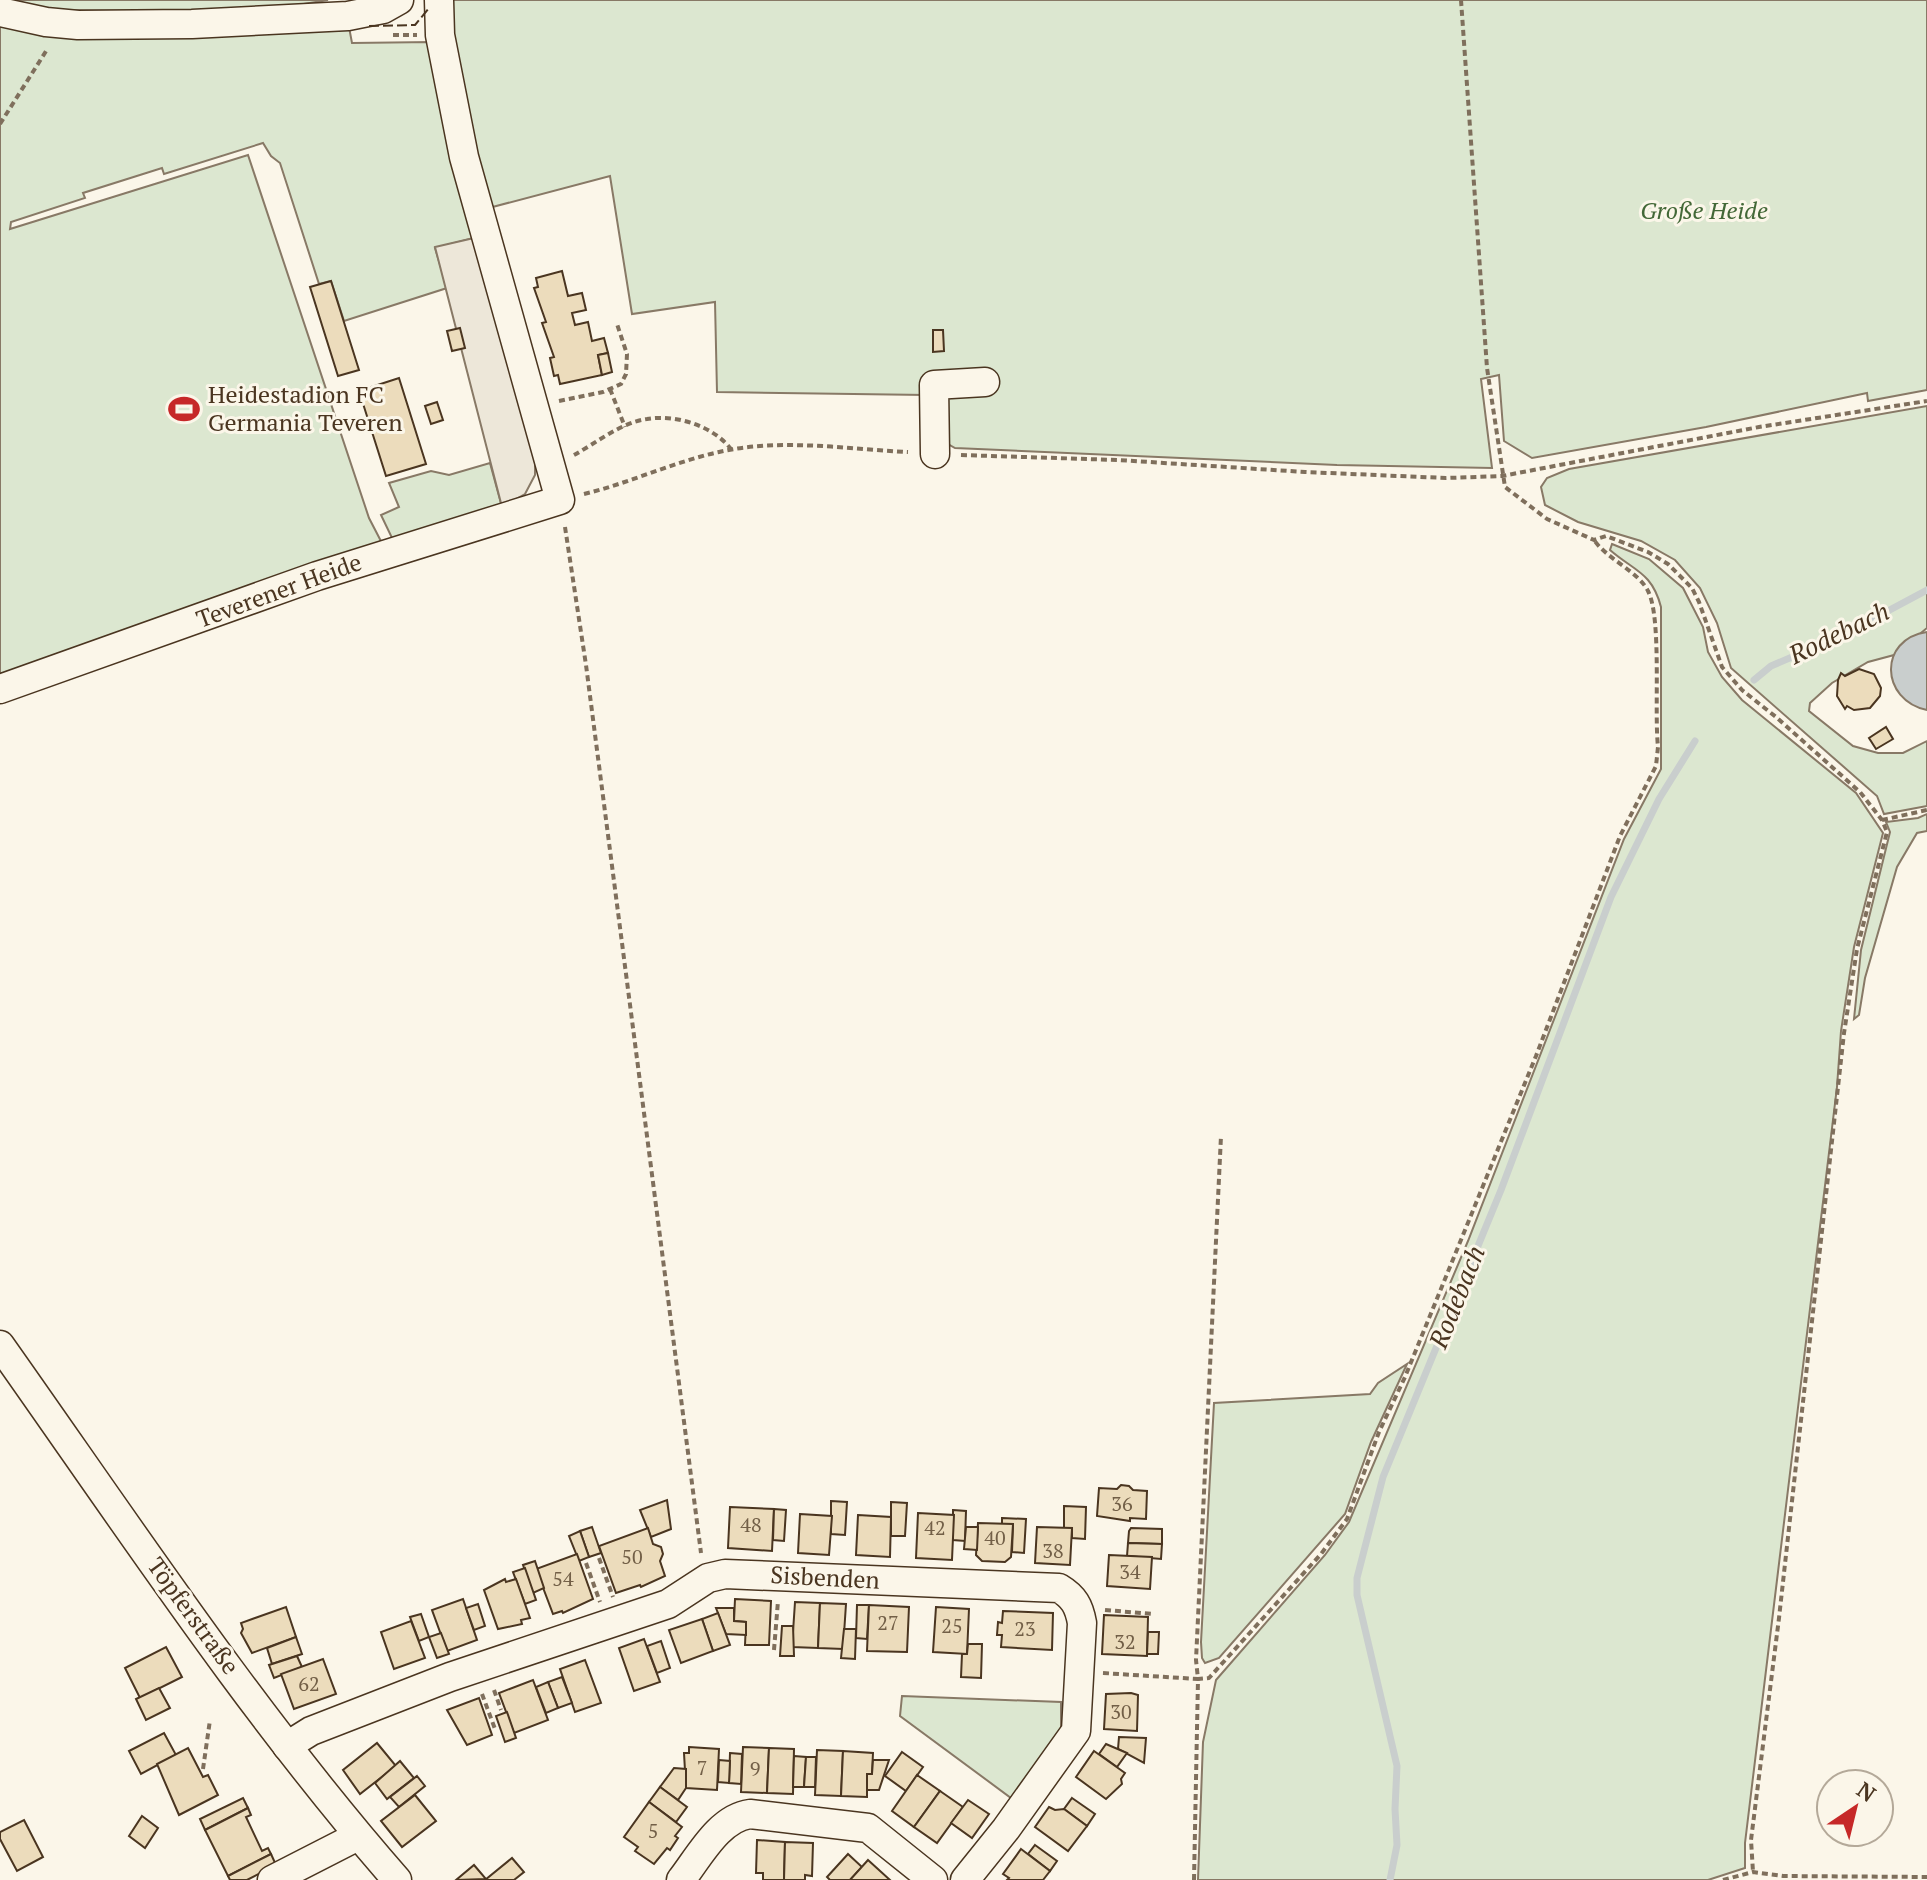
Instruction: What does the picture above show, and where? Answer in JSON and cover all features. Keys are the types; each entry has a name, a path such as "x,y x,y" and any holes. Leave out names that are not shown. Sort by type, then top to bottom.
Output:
{"street":[{"path":"0,12 78,25 192,24 348,16 383,9 399,0"},
{"path":"439,0 440,35 464,157 560,500"},
{"path":"935,454 934,385 985,382"},
{"name":"Teverener Heide","path":"0,689 317,576 560,500"},
{"name":"Töpferstraße","path":"0,1345 287,1746 397,1880"},
{"name":"Sisbenden","path":"287,1746 311,1731 473,1669 668,1604 708,1578 725,1574 1059,1588 1074,1599 1079,1608"},
{"path":"965,1880 1006,1829 1076,1731 1082,1623 1079,1608"},
{"path":"681,1880 715,1836 738,1816 750,1814 868,1828 933,1880"},
{"path":"272,1880 358,1836"}],"path":[{"path":"1080,1671 1209,1678 1321,1554 1347,1519 1379,1432 1405,1377 1530,1070 1620,836 1656,766 1654,613 1648,590 1602,553 1594,540 1547,519 1505,487 1502,476 1487,368 1461,0"},
{"path":"533,403 565,400 621,384 626,374 627,354 617,324"},
{"path":"610,389 625,427"},
{"path":"708,1578 703,1569 586,665 560,500 732,450 790,445 1415,477 1502,476 1759,427 1927,401"},
{"path":"551,468 625,427 647,419 710,429 721,436 732,450"},
{"path":"1594,540 1606,536 1648,552 1668,564 1692,588 1713,635 1722,667 1742,690 1860,792 1882,820 1887,832 1857,949 1844,1033 1779,1618 1751,1840 1753,1872"},
{"path":"1882,820 1927,810"},
{"path":"1194,1880 1196,1660 1221,1136"},
{"path":"599,1558 616,1622"},
{"path":"586,1563 616,1622"},
{"path":"774,1650 781,1576"},
{"path":"1079,1608 1153,1614"},
{"path":"473,1669 495,1729"},
{"path":"203,1769 210,1720"},
{"path":"1723,1880 1753,1872 1783,1876 1927,1877"}],"green space":[{"path":"12,0 328,0 255,12 53,10"},
{"name":"Große Heide","path":"445,0 1927,0 1927,390 1868,401 1867,393 1706,427 1532,458 1504,441 1499,375 1481,379 1492,468 1337,465 955,448 948,444 926,395 717,392 715,302 632,314 610,176 485,209"},
{"path":"0,24 349,27 352,43 432,42 474,238 435,248 447,288 344,321 331,281 319,284 280,163 263,143 164,174 162,168 83,193 85,198 11,222 10,229 248,155 369,518 384,547 0,679"},
{"path":"1927,406 1927,628 1894,655 1868,662 1832,683 1810,703 1809,711 1853,746 1878,753 1903,753 1927,741 1927,806 1884,814 1877,796 1731,668 1717,623 1700,588 1675,560 1641,541 1578,522 1545,505 1541,487 1547,478 1569,469"},
{"path":"490,463 502,507 393,540 381,515 399,507 389,483 431,471 449,475"},
{"path":"1612,544 1649,559 1683,588 1703,627 1708,652 1722,677 1742,700 1856,793 1883,833 1854,947 1841,1031 1837,1087 1745,1843 1745,1868 1708,1880 1198,1880 1203,1742 1216,1680 1325,1555 1349,1522 1468,1241 1624,839 1661,769 1661,607 1653,586 1610,550"},
{"path":"1927,814 1927,831 1917,833 1897,867 1865,978 1859,1015 1854,1019 1861,950 1890,832 1886,822"},
{"path":"1407,1364 1371,1442 1345,1514 1219,1658 1205,1663 1201,1642 1214,1403 1370,1394 1378,1383"},
{"path":"902,1696 1061,1702 1061,1732 1011,1798 900,1716"}],"shaded area":[{"path":"474,238 535,446 535,475 525,494 502,507 435,247"},
{"path":"1927,632 1927,710 1911,704 1900,695 1893,683 1891,670 1893,657 1900,646 1911,637"}],"building":[{"path":"562,271 568,296 582,293 586,310 572,313 575,325 588,322 592,341 604,338 608,353 598,355 602,375 560,384 558,375 554,376 550,358 554,357 534,288 538,287 536,278"},
{"path":"331,281 359,370 338,376 310,287"},
{"path":"460,328 465,348 452,351 447,331"},
{"path":"933,330 943,330 944,351 933,352"},
{"path":"608,353 612,372 602,375 598,355"},
{"path":"399,378 426,464 386,476 359,391"},
{"path":"437,402 443,420 431,424 425,406"},
{"path":"1859,669 1874,674 1881,688 1880,696 1870,708 1854,710 1847,706 1845,709 1837,696 1838,680 1841,673 1845,676"},
{"path":"1886,727 1893,739 1876,749 1869,738"},
{"path":"1121,1485 1147,1491 1146,1519 1130,1518 1130,1521 1097,1516 1099,1488 1117,1489"},
{"path":"667,1500 671,1529 651,1537 640,1510"},
{"path":"831,1501 847,1502 845,1535 831,1534"},
{"path":"891,1502 907,1503 905,1536 891,1536"},
{"path":"1064,1506 1086,1507 1085,1539 1072,1538 1072,1528 1064,1528"},
{"path":"730,1507 774,1509 772,1551 728,1548"},
{"path":"774,1509 786,1510 784,1541 773,1540"},
{"path":"953,1510 966,1511 965,1541 953,1540"},
{"path":"918,1513 954,1515 952,1560 916,1558"},
{"path":"800,1514 832,1516 829,1555 798,1553"},
{"path":"858,1515 891,1517 890,1557 856,1555"},
{"path":"1002,1518 1026,1519 1024,1553 1012,1552 1013,1524 1002,1524"},
{"path":"978,1523 1013,1524 1011,1557 1005,1562 982,1561 976,1555"},
{"path":"592,1527 601,1553 589,1557 580,1531"},
{"path":"966,1527 978,1527 977,1550 964,1549"},
{"path":"1037,1527 1072,1528 1070,1565 1035,1563"},
{"path":"648,1528 653,1544 661,1547 663,1554 660,1561 665,1576 641,1587 616,1593 599,1546"},
{"path":"1131,1528 1162,1529 1162,1544 1128,1543"},
{"path":"580,1531 589,1557 579,1561 569,1536"},
{"path":"1128,1543 1162,1544 1161,1559 1127,1556"},
{"path":"577,1554 593,1599 563,1613 553,1614 536,1569"},
{"path":"1109,1555 1152,1557 1150,1589 1107,1586"},
{"path":"535,1561 544,1588 533,1593 523,1565"},
{"path":"525,1568 536,1600 525,1604 513,1572"},
{"path":"505,1579 506,1582 516,1579 530,1618 521,1620 522,1624 498,1629 484,1590"},
{"path":"463,1599 477,1640 447,1651 432,1610"},
{"path":"735,1599 771,1601 769,1645 745,1645 746,1622 734,1621"},
{"path":"795,1602 820,1603 818,1648 792,1647"},
{"path":"820,1603 846,1604 843,1649 818,1648"},
{"path":"478,1604 485,1626 474,1630 466,1608"},
{"path":"857,1605 869,1605 867,1639 856,1638"},
{"path":"869,1605 909,1607 907,1652 867,1651"},
{"path":"286,1607 296,1637 252,1653 241,1633 241,1623"},
{"path":"936,1607 969,1609 967,1654 933,1652"},
{"path":"716,1608 734,1608 734,1621 746,1622 746,1635 726,1634"},
{"path":"1003,1611 1053,1613 1052,1650 1001,1647 1002,1635 997,1635"},
{"path":"718,1613 730,1645 713,1651 702,1619"},
{"path":"421,1614 429,1637 419,1641 410,1617"},
{"path":"1104,1615 1148,1617 1147,1656 1102,1654"},
{"path":"702,1619 713,1651 681,1663 669,1630"},
{"path":"411,1621 425,1658 394,1669 381,1632"},
{"path":"782,1626 793,1626 794,1656 780,1656"},
{"path":"844,1629 856,1629 855,1659 841,1658"},
{"path":"1148,1632 1159,1632 1158,1654 1147,1654"},
{"path":"441,1633 449,1654 437,1658 429,1637"},
{"path":"296,1637 302,1654 272,1664 267,1648"},
{"path":"644,1639 660,1682 634,1691 619,1648"},
{"path":"661,1641 670,1668 657,1673 647,1646"},
{"path":"968,1644 982,1644 981,1678 961,1677 962,1654 967,1654"},
{"path":"166,1647 182,1677 140,1698 125,1668"},
{"path":"297,1656 302,1667 274,1678 269,1665"},
{"path":"323,1659 336,1694 294,1709 281,1674"},
{"path":"585,1660 601,1703 575,1712 560,1669"},
{"path":"562,1677 572,1703 558,1708 548,1682"},
{"path":"533,1680 548,1720 514,1733 499,1693"},
{"path":"548,1682 558,1708 546,1713 536,1687"},
{"path":"159,1688 170,1708 146,1720 136,1699"},
{"path":"1106,1694 1138,1695 1137,1731 1104,1729"},
{"path":"479,1698 492,1735 467,1745 447,1710"},
{"path":"507,1712 516,1738 505,1742 496,1716"},
{"path":"164,1733 176,1755 141,1774 129,1751"},
{"path":"1119,1737 1146,1738 1144,1763 1118,1749"},
{"path":"377,1743 396,1766 360,1794 343,1770"},
{"path":"1106,1744 1127,1753 1117,1767 1099,1754"},
{"path":"689,1747 719,1749 717,1790 686,1788 684,1753 689,1753"},
{"path":"743,1747 769,1748 767,1793 741,1792"},
{"path":"188,1748 203,1777 208,1775 218,1795 179,1815 157,1764"},
{"path":"769,1748 794,1749 793,1794 767,1793"},
{"path":"817,1750 843,1751 841,1796 815,1795"},
{"path":"843,1751 873,1753 872,1774 867,1774 867,1797 841,1796"},
{"path":"1094,1751 1125,1773 1122,1784 1106,1799 1076,1777"},
{"path":"902,1752 923,1767 906,1791 885,1776"},
{"path":"730,1753 742,1754 741,1784 729,1783"},
{"path":"794,1756 806,1757 804,1787 793,1787"},
{"path":"806,1757 816,1757 815,1787 804,1787"},
{"path":"719,1760 730,1761 729,1783 718,1782"},
{"path":"873,1760 889,1760 879,1790 867,1790 867,1774 872,1774"},
{"path":"400,1761 414,1778 387,1799 375,1783"},
{"path":"674,1768 686,1769 686,1788 678,1800 660,1787"},
{"path":"917,1775 940,1791 914,1827 892,1811"},
{"path":"417,1776 425,1786 399,1807 390,1797"},
{"path":"660,1787 687,1807 676,1822 649,1802"},
{"path":"940,1791 963,1807 937,1843 914,1827"},
{"path":"415,1795 436,1821 402,1847 381,1821"},
{"path":"243,1798 248,1808 205,1830 200,1819"},
{"path":"1072,1798 1095,1814 1087,1826 1064,1809"},
{"path":"968,1800 989,1814 972,1838 951,1823"},
{"path":"649,1802 682,1827 670,1850 667,1848 654,1864 635,1851 638,1847 624,1837"},
{"path":"1049,1807 1064,1809 1087,1826 1068,1851 1035,1827"},
{"path":"248,1808 251,1815 246,1817 262,1851 268,1848 271,1854 228,1876 205,1830"},
{"path":"142,1816 158,1828 145,1848 129,1836"},
{"path":"24,1820 43,1857 17,1871 0,1839 0,1832"},
{"path":"757,1840 785,1842 784,1880 763,1880 763,1873 756,1873"},
{"path":"785,1842 813,1843 812,1876 805,1875 805,1880 784,1880"},
{"path":"1035,1845 1057,1861 1050,1871 1028,1854"},
{"path":"1021,1849 1050,1871 1043,1880 1007,1880 1009,1878 1003,1874"},
{"path":"271,1854 276,1865 247,1880 230,1880 228,1876"},
{"path":"848,1854 862,1867 850,1880 830,1880 827,1877"},
{"path":"512,1858 524,1872 514,1880 485,1880"},
{"path":"868,1860 890,1880 850,1880"},
{"path":"474,1865 486,1879 456,1880"}],"waterway":[{"name":"Rodebach","path":"1754,680 1771,666 1841,636 1927,590"},
{"name":"Rodebach","path":"1390,1880 1397,1845 1397,1766 1357,1595 1357,1578 1383,1477 1501,1190 1611,897 1659,799 1695,741"}],"fence":[{"path":"369,26 415,25 429,8"}],"place":[{"name":"Heidestadion FC Germania Teveren","path":"184,409"}]}
